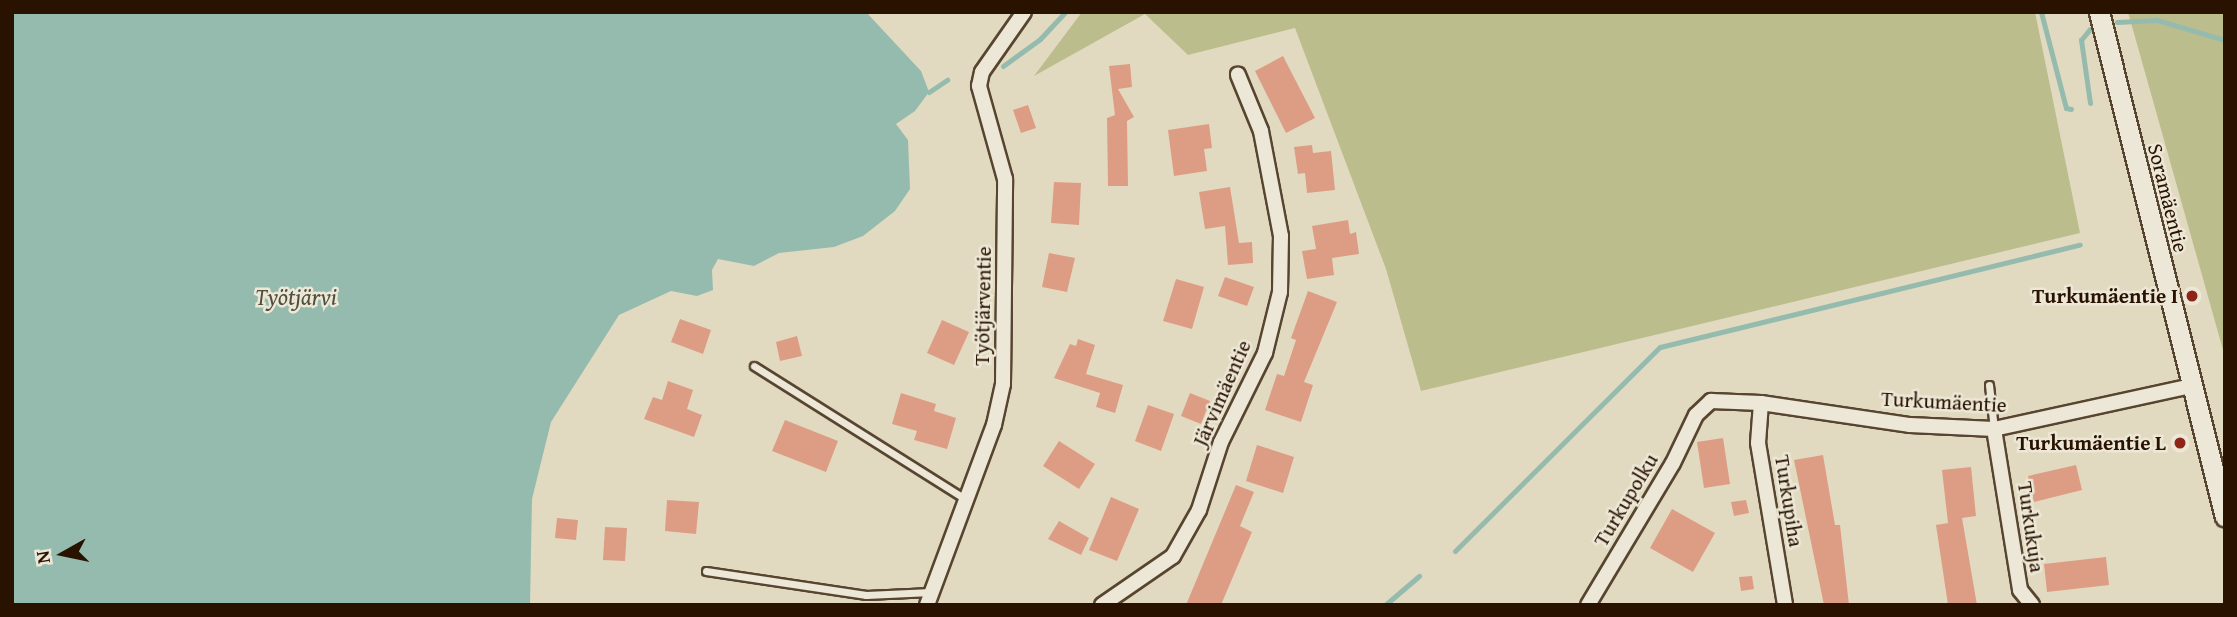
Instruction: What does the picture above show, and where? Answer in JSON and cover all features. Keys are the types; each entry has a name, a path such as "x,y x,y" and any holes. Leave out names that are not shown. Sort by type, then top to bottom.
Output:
{"street":[{"name":"Työtjärventie","path":"930,598 968,500 1003,384 1005,179 979,86 982,72 1024,12"},
{"name":"Soramäentie","path":"2099,12 2225,517"},
{"name":"Järvimäentie","path":"1102,605 1173,556 1199,510 1221,442 1265,354 1280,292 1281,236 1261,131 1238,75"},
{"name":"Turkumäentie","path":"1696,415 1710,401 1761,403 1910,425 1994,429 2192,386"},
{"name":"Turkupiha","path":"1761,403 1758,443 1785,605"},
{"name":"Turkupolku","path":"1588,605 1673,463 1696,415"},
{"name":"Turkukuja","path":"1994,429 2020,590 2032,605"},
{"name":"Turkukuja","path":"2011,605 2020,590"}],"lane":[{"path":"754,366 968,500"},
{"path":"1989,385 1994,429"},
{"path":"706,570 866,595 930,598"}],"green space":[{"path":"1082,12 2035,12 2080,233 1421,391 1386,269 1295,28 1188,55 1145,14 1034,76"},
{"path":"2128,12 2225,12 2225,357"}],"water":[{"name":"Työtjärvi","path":"12,12 866,12 921,71 929,92 915,111 896,124 908,140 910,189 895,211 863,236 834,247 779,253 754,266 718,259 712,270 713,290 697,296 671,291 619,315 551,422 532,499 530,605 12,605"}],"building":[{"path":"1283,56 1315,118 1286,133 1255,71"},
{"path":"1130,64 1132,87 1118,89 1134,117 1127,121 1128,186 1108,186 1107,118 1115,115 1109,66"},
{"path":"1028,105 1036,128 1021,133 1013,110"},
{"path":"1209,124 1212,148 1204,149 1207,171 1174,176 1168,130"},
{"path":"1312,145 1313,153 1331,151 1335,190 1307,193 1305,173 1298,174 1294,147"},
{"path":"1054,182 1081,183 1079,225 1051,223"},
{"path":"1230,187 1239,243 1252,242 1253,263 1228,265 1225,226 1205,229 1199,192"},
{"path":"1348,220 1350,234 1356,232 1359,254 1332,258 1334,275 1307,279 1302,251 1316,249 1312,226"},
{"path":"1049,253 1075,258 1067,292 1042,287"},
{"path":"1225,277 1254,287 1247,306 1218,296"},
{"path":"1176,279 1204,287 1192,329 1163,321"},
{"path":"1308,291 1337,302 1304,382 1313,385 1301,422 1265,410 1277,374 1284,376 1296,340 1291,338"},
{"path":"680,319 711,330 703,354 671,342"},
{"path":"942,320 969,332 954,365 927,353"},
{"path":"797,336 802,356 780,361 776,342"},
{"path":"1078,339 1095,345 1086,374 1123,385 1115,413 1096,407 1100,393 1054,378 1070,344 1076,346"},
{"path":"668,381 693,390 687,409 702,415 694,437 644,419 653,397 662,400"},
{"path":"901,393 936,404 934,411 956,418 947,449 914,440 917,431 892,424"},
{"path":"1190,393 1210,401 1201,424 1181,416"},
{"path":"1148,405 1174,414 1161,451 1135,441"},
{"path":"785,420 838,441 826,472 772,451"},
{"path":"1723,438 1730,484 1704,488 1697,442"},
{"path":"1059,441 1095,464 1079,489 1043,466"},
{"path":"1257,445 1294,457 1283,493 1246,481"},
{"path":"1823,455 1835,525 1840,525 1849,605 1824,605 1794,460"},
{"path":"2076,465 2082,490 2034,502 2028,476"},
{"path":"1971,467 1976,516 1962,518 1977,605 1948,605 1936,525 1948,523 1942,470"},
{"path":"1236,485 1254,492 1240,526 1252,532 1221,605 1186,605"},
{"path":"1111,497 1139,509 1117,561 1089,550"},
{"path":"667,500 699,502 696,534 665,531"},
{"path":"1746,500 1749,513 1734,516 1731,502"},
{"path":"1672,509 1715,533 1693,572 1650,548"},
{"path":"557,518 578,520 576,540 555,538"},
{"path":"1059,521 1089,538 1081,555 1048,539"},
{"path":"605,527 627,528 625,561 603,560"},
{"path":"2106,557 2109,585 2047,592 2044,564"},
{"path":"1752,576 1754,589 1741,591 1739,577"}],"waterway":[{"path":"1003,66 1040,39 1065,12"},
{"path":"2041,12 2066,108 2071,109"},
{"path":"2117,22 2157,20 2225,40"},
{"path":"2090,29 2081,40 2090,103"},
{"path":"929,92 947,80"},
{"path":"1455,551 1660,347 2080,245"},
{"path":"1385,605 1419,576"}],"place":[{"name":"Turkumäentie I","path":"2192,296"},
{"name":"Turkumäentie L","path":"2180,443"}]}
